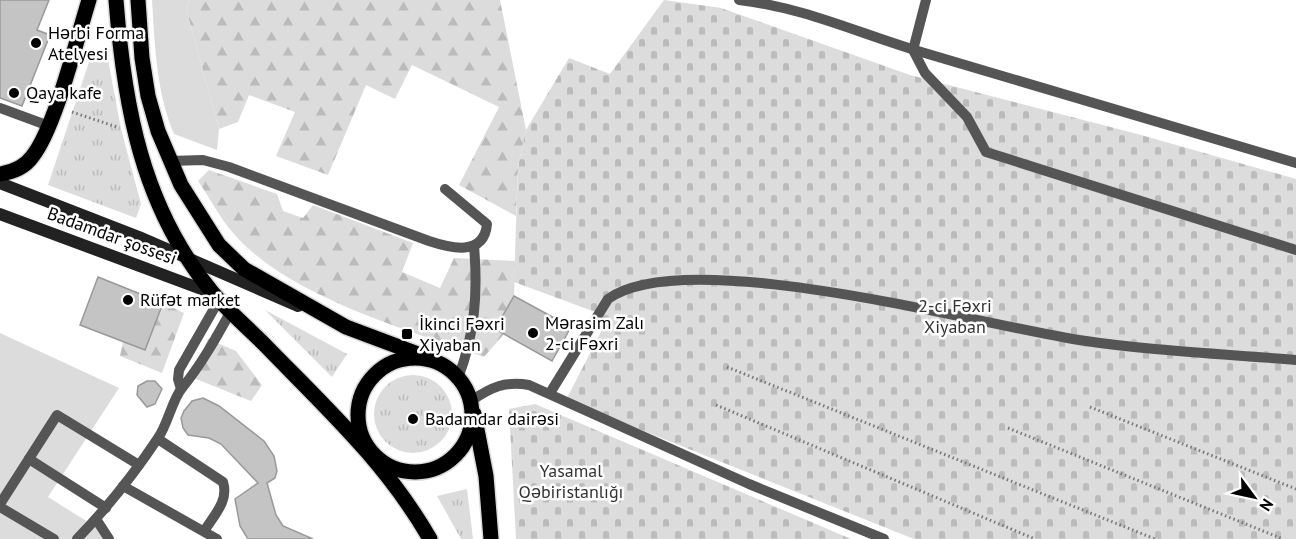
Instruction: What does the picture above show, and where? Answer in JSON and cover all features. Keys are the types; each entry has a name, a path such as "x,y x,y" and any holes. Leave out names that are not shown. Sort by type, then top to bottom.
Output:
{"main road":[{"path":"0,174 14,171 32,158 49,126 88,0"},
{"path":"116,0 120,61 134,135 157,201 186,256 216,296 371,453 386,465 404,471 423,472 441,466 456,455 467,439 472,420 471,401"},
{"path":"138,0 148,96 170,161 207,228 230,257 271,285 346,327 434,360 451,369 471,401 482,448 491,539"},
{"name":"Badamdar şossesi","path":"0,183 186,256 346,327"},
{"name":"Badamdar şossesi","path":"0,214 216,296"},
{"path":"430,539 408,503 361,437 357,418 359,399 367,382 380,368 397,359 416,357 434,360"}],"lane":[{"path":"739,0 772,4 807,13 914,50 1296,163"},
{"path":"926,0 914,50 925,73 968,117 986,152 1296,250"},
{"path":"0,108 49,126"},
{"path":"170,161 202,160 229,167 439,244 464,249 474,246 486,231 487,224 445,189"},
{"path":"458,378 467,355 475,312 477,287 474,246"},
{"path":"550,393 608,299 621,290 685,280 728,279 781,285 1078,340 1296,360"},
{"path":"181,389 178,379 179,370 216,296"},
{"path":"77,539 106,508 158,439 181,389 196,373 231,311"},
{"path":"471,401 498,385 511,382 550,393 749,484 884,539"},
{"path":"54,539 33,528 0,505 57,415 139,465"},
{"path":"158,439 223,482 225,489 220,507 205,530"},
{"path":"29,459 106,508"},
{"path":"123,486 205,530 217,539"},
{"path":"96,519 109,539"},
{"path":"25,539 33,528"}],"path":[{"path":"75,102 72,112 121,129"},
{"path":"727,367 1155,539"},
{"path":"716,405 1035,539"},
{"path":"1090,407 1296,489"},
{"path":"1008,428 1283,539"}],"green space":[{"path":"152,0 189,0 186,9 219,129 217,150 174,134 160,85"},
{"path":"189,0 500,0 526,130 518,167 516,216 459,185 499,107 412,65 395,99 366,85 328,175 276,156 295,112 249,95 238,122 219,129 186,9"},
{"name":"2-ci Fəxri Xiyaban","path":"664,0 721,8 910,75 1141,135 1296,179 1296,539 914,539 566,400 605,324 598,313 514,282 518,167 526,130 569,58 610,74"},
{"path":"92,53 108,59 121,129 141,204 136,218 48,185"},
{"path":"209,170 277,194 283,211 303,218 313,205 413,243 402,272 440,288 454,258 515,261 514,296 495,329 504,334 484,357 350,309 285,276 257,256 224,222 198,181"},
{"path":"163,303 184,313 162,373 120,356 123,342 145,350"},
{"path":"265,310 347,354 332,377"},
{"path":"0,333 119,388 48,497 115,539 0,539"},
{"path":"208,339 236,351 262,385 251,401 191,377"},
{"name":"Badamdar dairəsi","path":"413,375 428,378 441,386 449,399 452,414 449,429 441,442 428,450 413,453 398,450 385,442 377,429 374,414 377,399 385,386 398,378"},
{"name":"Yasamal Qəbiristanlığı","path":"535,404 851,539 516,539 509,409"},
{"path":"467,489 473,539 461,539 437,496"}],"building":[{"path":"0,0 49,0 37,30 50,35 22,106 0,98"},
{"path":"98,277 163,303 145,350 80,325"},
{"path":"514,296 571,327 552,361 495,329"},
{"path":"147,381 155,381 162,389 155,404 147,407 137,395 138,386"},
{"path":"203,398 219,406 264,441 274,456 277,471 275,478 267,483 276,515 283,526 313,539 248,539 240,526 235,499 258,483 221,444 209,438 188,435 183,428 181,418 184,411 192,401"}],"place":[{"name":"Hərbi Forma Atelyesi","path":"36,43"},
{"name":"Qaya kafe","path":"14,93"},
{"name":"Rüfət market","path":"128,300"},
{"name":"Mərasim Zalı 2-ci Fəxri","path":"533,333"},
{"name":"İkinci Fəxri Xiyaban","path":"407,334"},
{"name":"Badamdar dairəsi","path":"413,419"}]}
